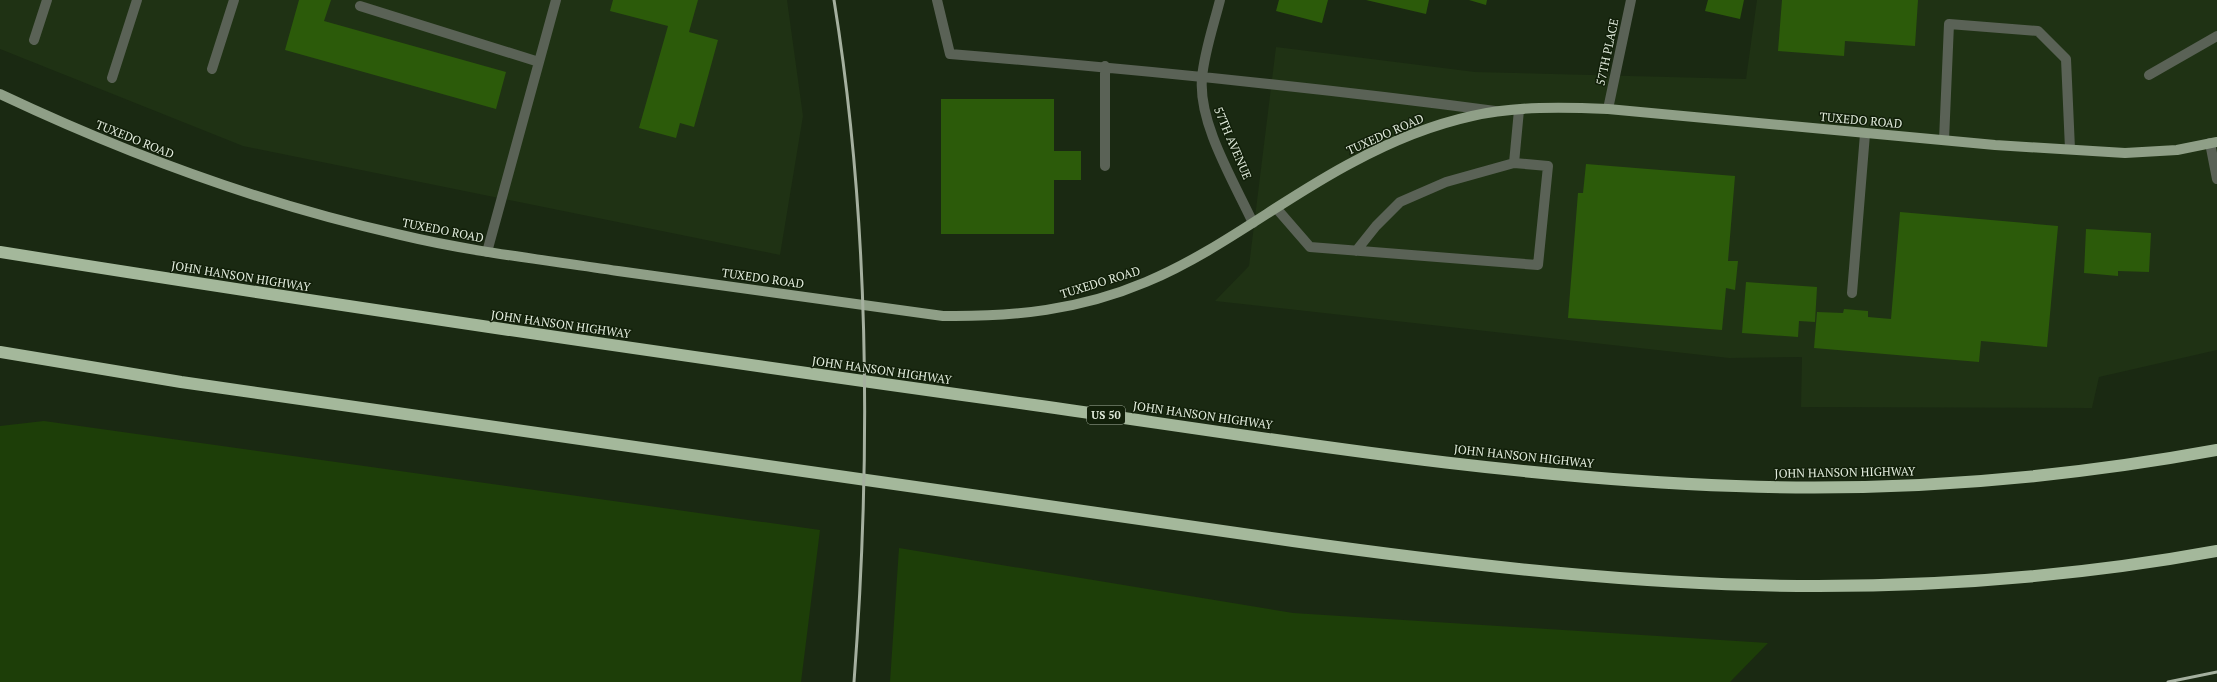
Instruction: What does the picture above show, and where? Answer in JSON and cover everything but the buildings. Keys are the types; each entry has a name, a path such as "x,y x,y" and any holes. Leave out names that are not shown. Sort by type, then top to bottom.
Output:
{"highway":[{"name":"JOHN HANSON HIGHWAY","path":"0,252 637,350 1398,456 1569,476 1736,486 1825,488 1910,485 1996,480 2081,471 2217,450"},
{"path":"0,352 181,382 1293,541 1467,563 1643,579 1816,586 1903,584 2086,570 2171,560 2217,551"}],"main road":[{"name":"TUXEDO ROAD","path":"0,94 112,144 246,194 338,220 403,236 487,252 943,316 994,317 1075,306 1145,283 1195,259 1352,162 1388,144 1449,122 1474,115 1559,107 1608,109 1865,134 2125,153 2177,150 2214,142"}],"street":[{"path":"34,40 47,0"},
{"path":"112,78 137,0"},
{"path":"212,69 234,0"},
{"path":"487,252 556,0"},
{"name":"TUXEDO ROAD","path":"937,0 950,54 1105,66 1368,94 1503,112"},
{"name":"57TH AVENUE","path":"1220,0 1202,77 1204,110 1214,137 1253,223"},
{"name":"57TH PLACE","path":"1608,109 1631,0"},
{"path":"360,6 539,62"},
{"path":"1944,140 1949,24 2038,31 2066,59 2070,149"},
{"path":"2149,75 2217,36"},
{"path":"1105,66 1106,166"},
{"path":"1514,163 1519,110"},
{"path":"1852,293 1865,134"},
{"path":"2214,142 2217,179"},
{"path":"1276,209 1310,247 1356,251 1538,265 1548,166 1514,163 1446,182 1400,202 1376,226 1356,251"}],"shaded area":[{"path":"0,0 787,0 803,116 780,255 243,146 0,49"},
{"path":"1757,0 2217,0 2217,350 2099,377 2092,408 1801,407 1802,357 1729,358 1215,301 1249,266 1276,47 1475,72 1746,79"},
{"path":"44,421 820,530 801,682 0,682 0,426"},
{"path":"899,548 1293,613 1768,643 1730,682 890,682"}],"railway":[{"path":"834,0 846,84 855,169 861,254 864,340 865,426 863,512 854,682"},
{"path":"2168,682 2217,672"}]}
